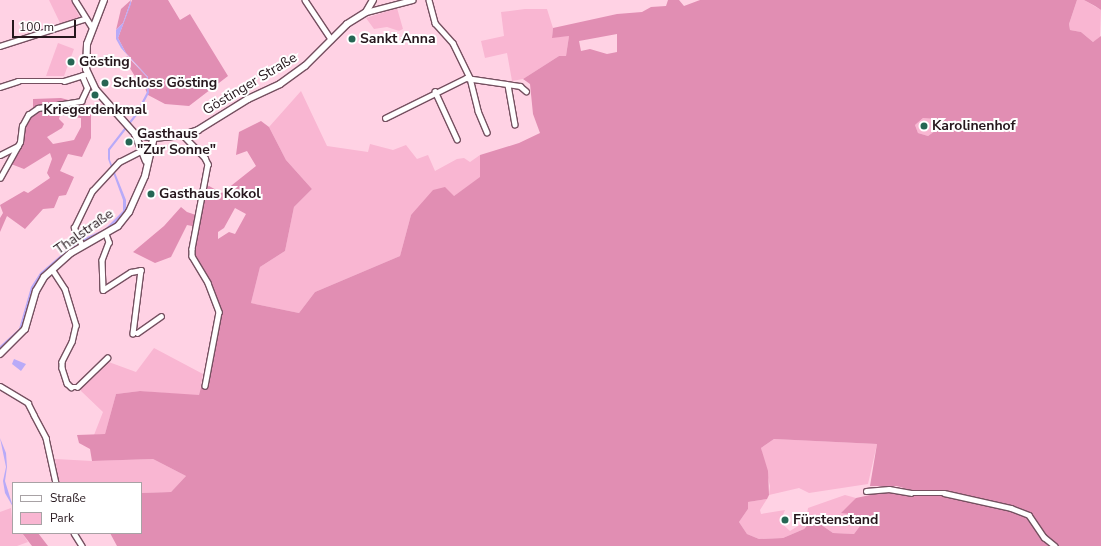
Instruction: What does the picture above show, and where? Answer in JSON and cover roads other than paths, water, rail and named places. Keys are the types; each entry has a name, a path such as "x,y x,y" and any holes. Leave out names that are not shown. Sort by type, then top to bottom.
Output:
{"main road":[{"path":"104,0 92,27 85,56 85,75 96,90 135,134 147,162"},
{"path":"366,12 373,0"},
{"name":"Göstinger Straße","path":"135,134 154,138 183,135 198,130 248,99 280,84 313,60 346,24 366,12"},
{"path":"147,162 154,138"},
{"name":"Thalstraße","path":"0,354 24,331 37,288 41,280 52,269 82,245 106,234 118,226 129,212 140,191 147,162"}],"street":[{"path":"75,0 84,19 92,27"},
{"path":"305,0 331,39"},
{"name":"Göstinger Straße","path":"366,12 412,0"},
{"path":"429,0 434,23 453,43 470,78 478,111 487,132"},
{"path":"0,46 84,19"},
{"path":"0,87 25,80 64,81 85,75 87,88 85,98 78,102 46,106 32,111 23,123 18,146 0,178"},
{"path":"386,118 435,91 470,78 517,86 526,91"},
{"path":"508,85 515,124"},
{"path":"435,91 457,139"},
{"path":"183,135 205,158 208,164 192,256 208,283 219,312 206,386"},
{"path":"0,155 18,146"},
{"path":"82,245 74,228 92,191 114,167 143,150"},
{"path":"106,234 108,242 102,260 103,290 130,272 141,270 133,333 137,333 162,316"},
{"path":"52,269 65,289 76,325 72,342 62,362 62,368 67,383 71,387 77,387 107,358"},
{"path":"0,386 28,403 46,438 56,482"},
{"path":"866,492 889,489 911,493 944,493 1011,508 1029,515 1044,537 1055,546"},
{"path":"75,534 82,546"}],"place":[{"name":"Sankt Anna","path":"352,39"},
{"name":"Gösting","path":"71,62"},
{"name":"Schloss Gösting","path":"105,83"},
{"name":"Kriegerdenkmal","path":"95,95"},
{"name":"Karolinenhof","path":"924,126"},
{"name":"Gasthaus \"Zur Sonne\"","path":"129,142"},
{"name":"Gasthaus Kokol","path":"151,194"},
{"name":"Fürstenstand","path":"785,520"}]}
